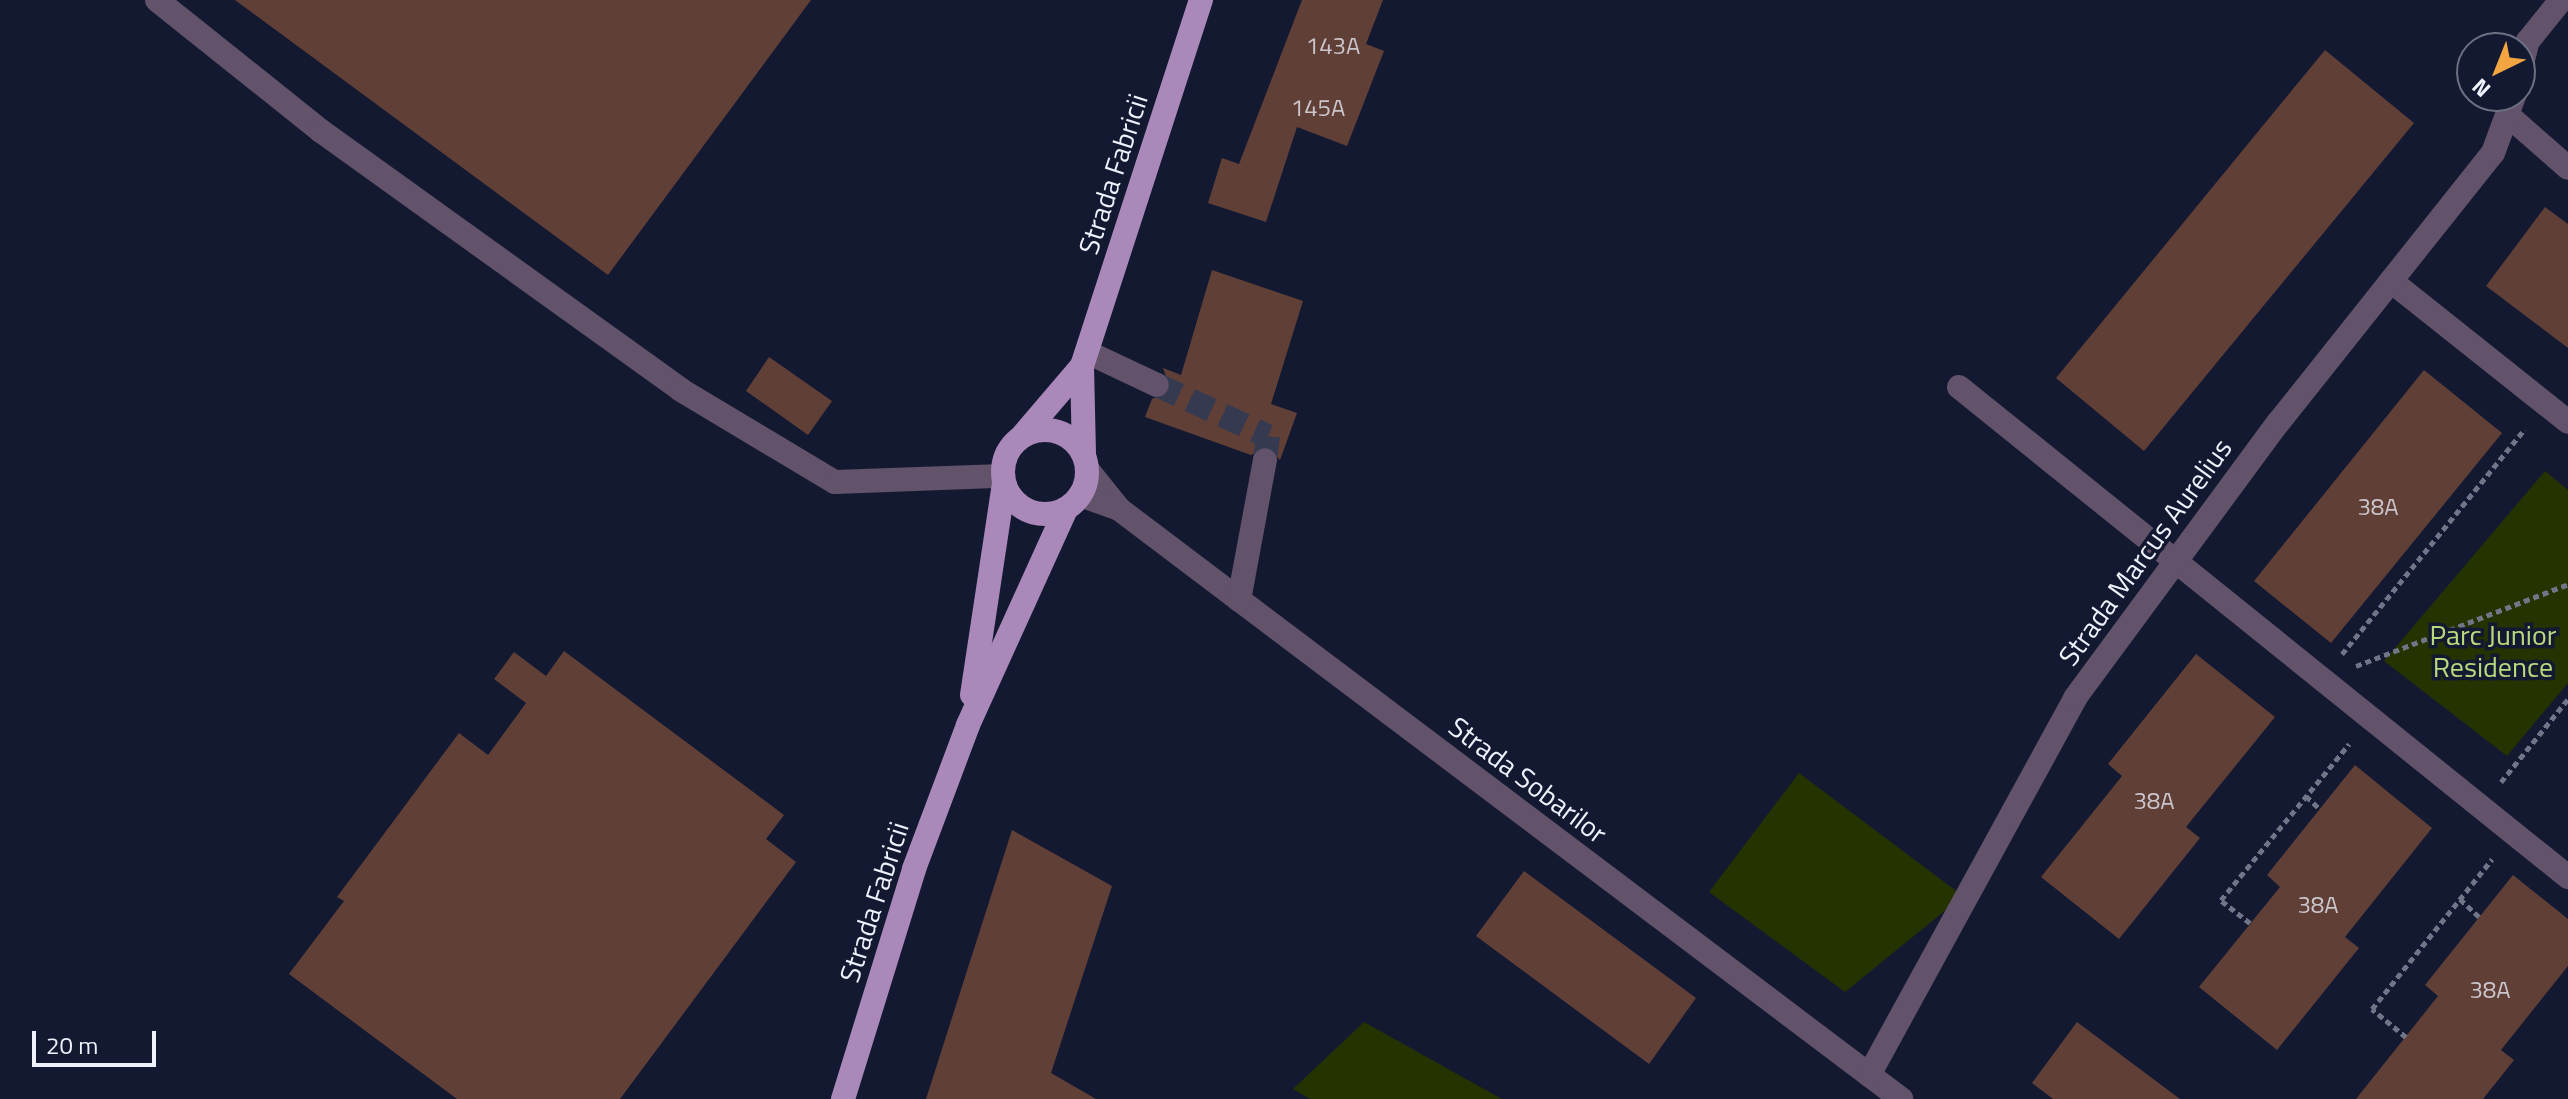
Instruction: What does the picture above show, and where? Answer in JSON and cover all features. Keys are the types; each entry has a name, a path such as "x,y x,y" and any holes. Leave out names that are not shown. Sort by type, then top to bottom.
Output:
{"main road":[{"name":"Strada Fabricii","path":"1086,462 1085,359 1201,0"},
{"name":"Strada Fabricii","path":"1023,435 1085,359"},
{"path":"1037,430 1065,434 1086,462 1073,502 1036,514 1022,508 1003,480 1006,453 1023,435 1037,430"},
{"name":"Strada Fabricii","path":"968,725 1003,480"},
{"name":"Strada Fabricii","path":"843,1099 914,869 968,725 1073,502"}],"street":[{"path":"157,0 321,131 681,390 835,482 1003,480"},
{"path":"2535,32 2561,0"},
{"name":"Strada Marcus Aurelius","path":"1869,1075 2075,698 2174,562 2493,153 2510,112"},
{"path":"2517,112 2568,168"},
{"path":"2391,281 2568,422"},
{"path":"1085,359 1157,385"},
{"path":"1959,387 2568,877"},
{"path":"1239,600 1265,460"},
{"name":"Strada Sobarilor","path":"1086,462 1119,509 1901,1099"},
{"name":"Strada Sobarilor","path":"1073,502 1119,509"}],"path":[{"path":"2321,680 2545,404"},
{"path":"2321,680 2568,584"},
{"path":"2480,807 2568,699"},
{"path":"2250,923 2221,900 2370,718"},
{"path":"2306,796 2320,809"},
{"path":"2406,1037 2372,1009 2513,833"},
{"path":"2460,899 2479,917"}],"green space":[{"name":"Parc Junior Residence","path":"2545,471 2568,490 2568,683 2507,756 2384,661"},
{"path":"1799,773 1963,896 1845,992 1709,892"},
{"path":"1364,1022 1502,1099 1310,1099 1293,1089"}],"building":[{"path":"235,0 811,0 608,275"},
{"path":"1302,0 1383,0 1366,44 1384,51 1347,146 1297,127 1266,222 1208,203 1222,158 1239,164"},
{"path":"2325,50 2414,123 2144,451 2056,378"},
{"path":"2545,207 2568,224 2568,348 2486,286"},
{"path":"1212,270 1303,301 1271,404 1297,413 1280,460 1268,446 1251,455 1145,417 1152,399 1171,391 1163,368 1181,375"},
{"path":"769,357 832,401 808,435 746,391"},
{"path":"2424,370 2502,433 2331,643 2254,581"},
{"path":"564,651 784,815 766,839 796,862 620,1099 457,1099 289,974 344,901 337,897 459,733 488,755 526,703 494,679 514,652 546,676"},
{"path":"2196,654 2275,717 2186,827 2200,838 2119,939 2041,877 2122,776 2108,764"},
{"path":"2355,765 2432,828 2345,937 2359,948 2277,1050 2199,987 2280,887 2267,875"},
{"path":"1012,830 1112,886 1051,1073 1096,1099 926,1099"},
{"path":"1524,871 1696,998 1649,1064 1476,936"},
{"path":"2513,875 2568,919 2568,966 2501,1050 2514,1060 2483,1099 2356,1099 2438,996 2425,985"},
{"path":"2077,1022 2180,1099 2053,1099 2032,1083"}],"tunnel":[{"path":"1157,385 1268,436 1265,460"}]}
